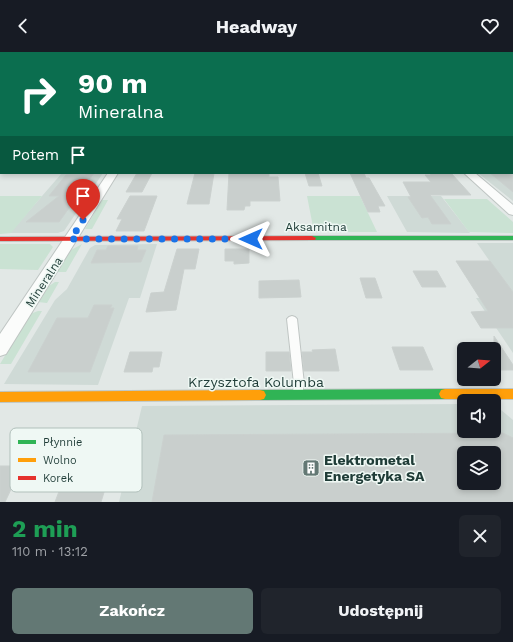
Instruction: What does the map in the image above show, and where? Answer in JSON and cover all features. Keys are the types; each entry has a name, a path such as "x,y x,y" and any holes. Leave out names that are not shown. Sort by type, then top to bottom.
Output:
{"street":[{"name":"Mineralna","path":"0,349 112,174"},
{"path":"470,174 513,211"},
{"name":"Aksamitna","path":"0,239 513,238"},
{"name":"Krzysztofa Kolumba","path":"0,397 513,394"}],"lane":[{"path":"292,320 299,384 298,395"}],"shaded area":[{"path":"61,174 102,174 64,231 58,233 10,233"},
{"path":"479,174 513,174 513,201"},
{"path":"387,196 441,196 470,233 407,232"},
{"path":"477,243 513,243 513,292 498,273"},
{"path":"157,244 140,298 129,298 98,385 4,384 55,300 67,289 90,248 95,245"},
{"path":"513,297 513,353 476,298"},
{"name":"Elektrometal Energetyka SA","path":"457,404 457,438 501,438 501,410 513,420 513,502 119,502 121,492 142,492 142,428 137,428 142,406"}],"green space":[{"path":"0,196 42,196 11,233 0,234"},
{"path":"307,196 360,196 377,232 314,232"},
{"path":"444,199 487,199 513,222 513,233 469,232"},
{"path":"102,200 108,200 92,229 85,229"},
{"path":"0,244 50,244 53,247 38,270 0,269"},
{"path":"82,244 66,272 57,272 71,250"},
{"path":"55,282 59,282 47,303 38,302 49,286"},
{"path":"42,311 11,364 0,364 30,314"}],"building":[{"path":"93,174 59,222 26,222 59,196 49,196 66,175"},
{"path":"136,174 151,174 142,192 126,192"},
{"path":"195,174 214,174 209,204 187,204"},
{"path":"229,174 269,174 269,177 278,177 280,201 250,201 250,206 245,206 244,210 227,210"},
{"path":"305,174 318,174 322,186 309,186"},
{"path":"350,174 364,174 366,178 369,178 385,206 378,206 380,212 368,212"},
{"path":"430,174 452,174 471,195 430,195 451,224 432,224 428,217 422,218 408,197 411,197 403,182 431,182 425,175 431,175"},
{"path":"491,174 513,174 513,192"},
{"path":"130,196 157,196 144,231 116,231 122,219 117,219"},
{"path":"108,246 138,246 137,250 146,250 141,262 91,263 97,250 106,250"},
{"path":"177,249 199,249 195,269 184,269 176,310 146,312 151,293 164,292"},
{"path":"225,249 249,249 249,263 234,264 234,261 225,261"},
{"path":"456,261 490,261 513,292 513,328 481,328 471,312 488,311"},
{"path":"413,271 437,271 446,287 422,287"},
{"path":"360,278 375,278 382,298 366,298"},
{"path":"299,280 301,297 259,298 259,281"},
{"path":"94,305 112,305 110,308 114,308 90,372 28,372 57,318 88,318"},
{"path":"494,336 498,342 494,342"},
{"path":"392,347 423,347 433,370 400,370"},
{"path":"501,347 513,365 513,370 501,370"},
{"path":"335,349 339,371 304,371 302,352"},
{"path":"130,352 162,352 159,367 153,367 152,372 124,372"},
{"path":"266,352 289,352 291,371 266,371"},
{"name":"Elektrometal Energetyka SA","path":"457,433 457,438 501,438 501,433 503,433 513,438 513,502 152,502 164,435"},
{"path":"0,466 10,466 10,491 5,502 0,502"},
{"path":"59,492 104,492 101,502 55,502"}],"traffic: fast":[{"path":"312,238 513,238"},
{"path":"260,395 445,394"}],"traffic: slow":[{"path":"445,394 513,394"},
{"path":"0,397 260,395"}],"traffic: jam":[{"path":"0,239 312,238"}],"place":[{"name":"Elektrometal Energetyka SA","path":"311,468"}],"route":[{"path":"83,220 71,239 251,239"}]}
